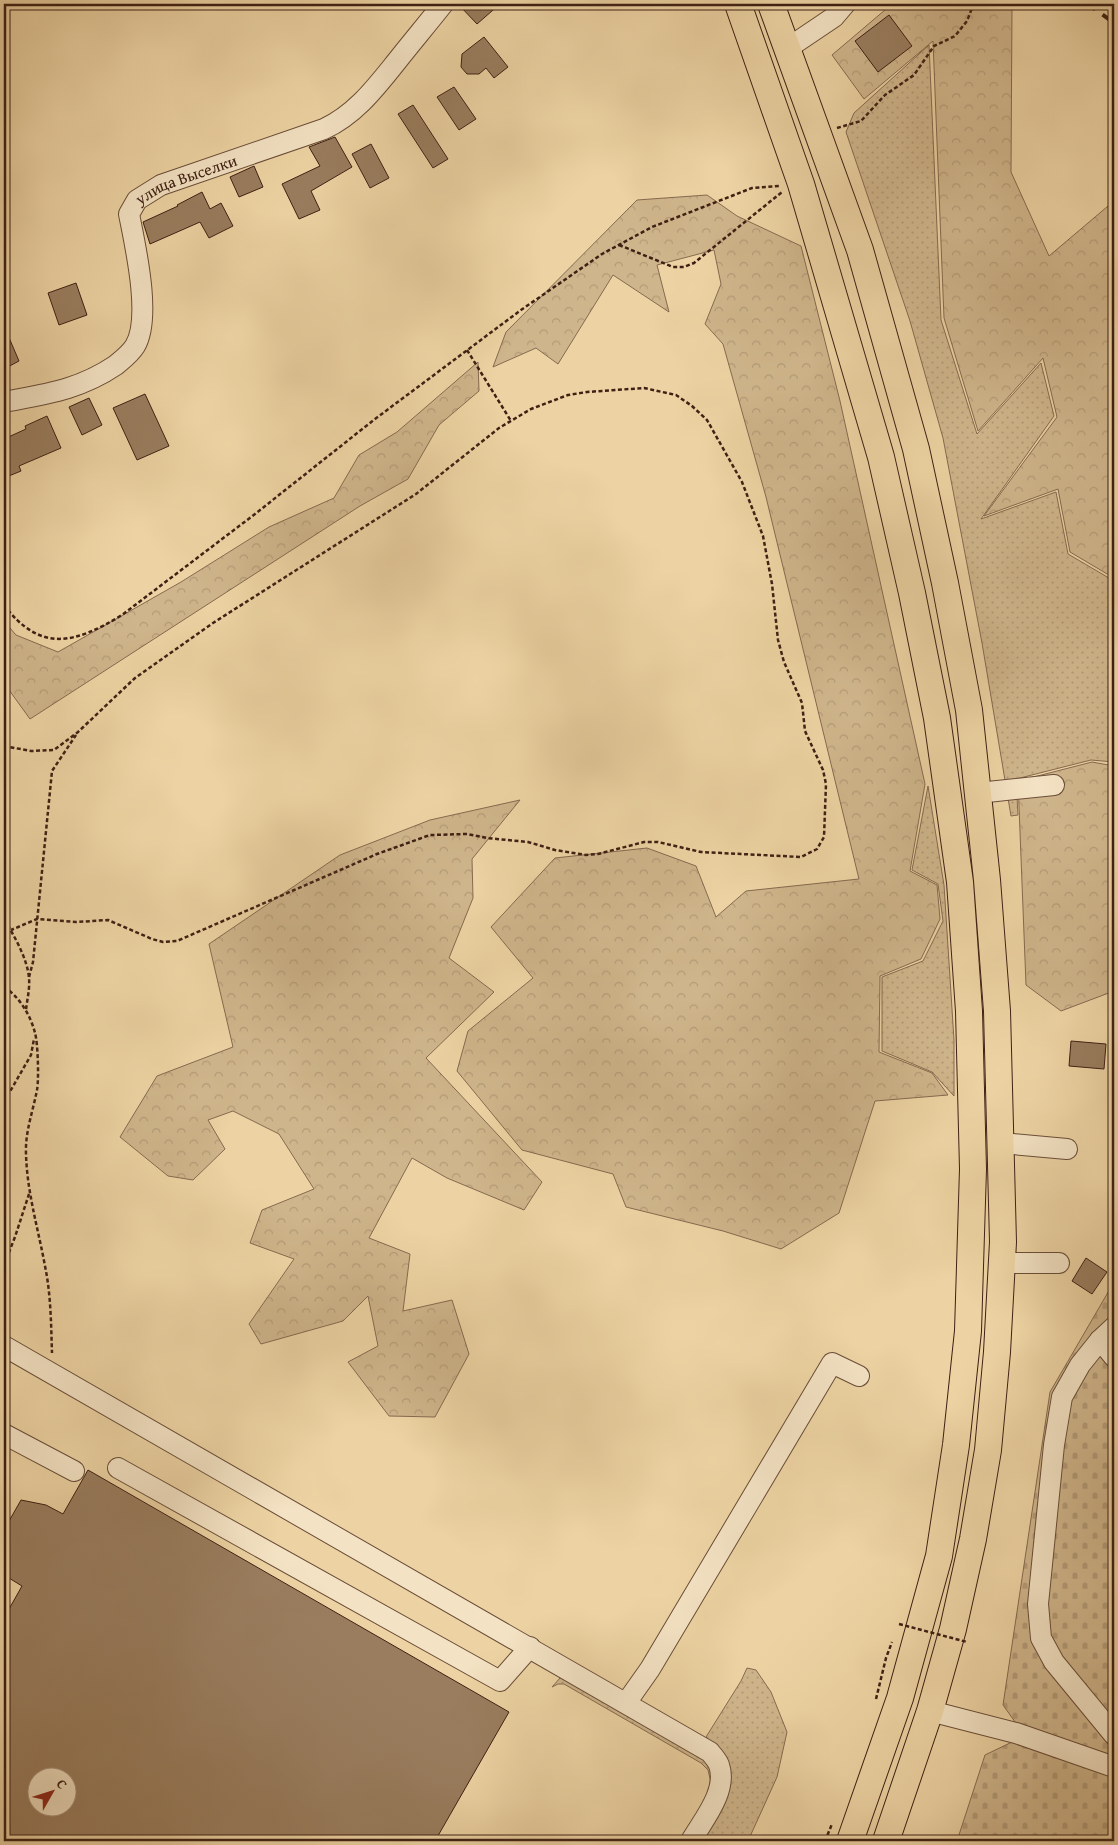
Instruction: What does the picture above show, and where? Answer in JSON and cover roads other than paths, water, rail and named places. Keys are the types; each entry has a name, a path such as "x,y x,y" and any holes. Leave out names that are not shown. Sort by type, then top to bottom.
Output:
{"main road":[{"path":"738,4 881,456 934,699 960,882 969,1010 973,1169 969,1312 956,1445 939,1556 934,1575 900,1698 850,1841"},
{"path":"770,4 788,48 860,250 916,449 945,583 969,710 987,880 997,1011 1002,1263 998,1352 986,1460 971,1548 953,1629 930,1711 886,1841"}],"street":[{"name":"улица Выселки","path":"4,402 61,392 78,385 101,375 127,357 135,346 140,334 142,308 136,250 129,214 137,200 161,185 338,123 353,111 376,86 444,4"},
{"path":"788,48 834,17 845,4"},
{"path":"978,793 1054,785"},
{"path":"1001,1143 1067,1149"},
{"path":"1002,1263 1060,1264"},
{"path":"1107,1334 1114,1356"},
{"path":"1107,1334 1080,1365 1062,1397 1054,1445 1038,1604 1041,1638 1054,1662 1114,1734"},
{"path":"4,1346 710,1752 719,1765 721,1782 717,1796 691,1841"},
{"path":"626,1703 650,1669 832,1362 859,1376"},
{"path":"4,1434 74,1471"},
{"path":"118,1468 500,1681 530,1647"},
{"path":"930,1711 1016,1734 1114,1767"}],"railway":[{"path":"1088,4 1114,23"}]}
